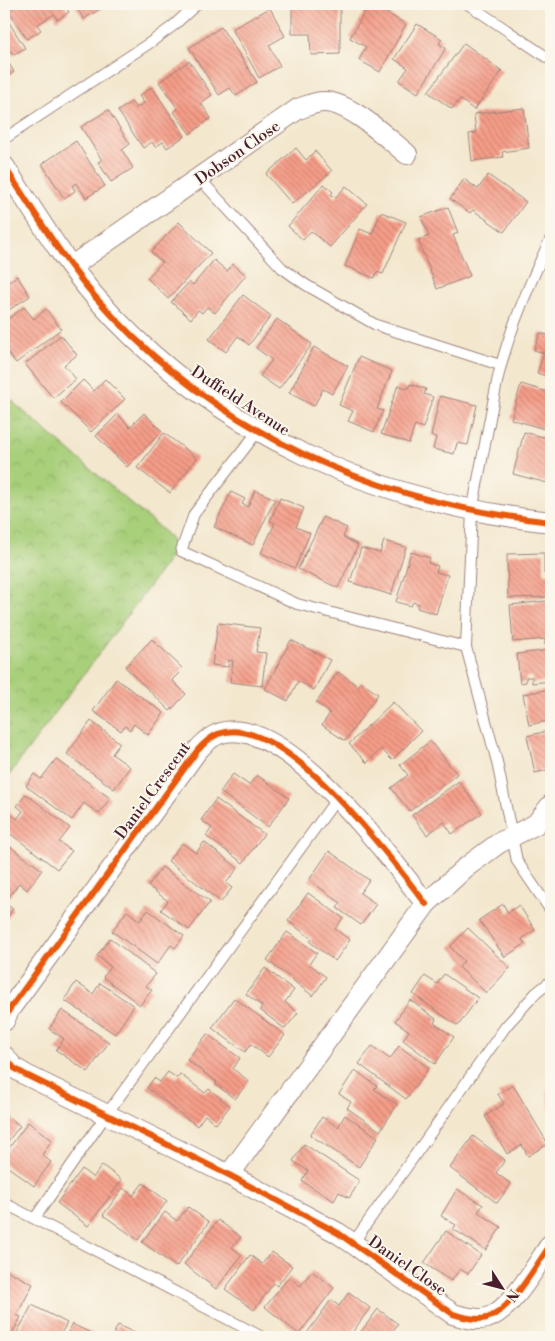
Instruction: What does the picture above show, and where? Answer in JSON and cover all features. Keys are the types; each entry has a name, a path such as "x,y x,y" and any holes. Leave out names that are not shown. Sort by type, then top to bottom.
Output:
{"street":[{"name":"Dobson Close","path":"72,266 298,109 312,104 326,102 352,112 407,154"},
{"name":"Duffield Avenue","path":"4,166 72,266 97,299 149,352 195,389 258,431 318,461 370,482 424,500 472,510 551,522"},
{"name":"Daniel Crescent","path":"4,1021 182,771 208,740 219,734 233,732 248,734 292,757 316,776 338,796 426,904"},
{"path":"4,1056 20,1072 229,1175 426,904 465,868 512,837 544,826 551,805"},
{"name":"Daniel Close","path":"229,1175 353,1243 453,1314 475,1319 486,1318 505,1306 551,1244"}],"lane":[{"path":"4,139 151,42 173,26 197,4"},
{"path":"468,4 551,60"},
{"path":"199,178 282,268 306,285 376,325 500,365"},
{"path":"551,238 538,266 500,365 472,510 466,647 497,762 518,861 551,911"},
{"path":"258,431 194,514 181,551 297,604 466,647"},
{"path":"34,1218 106,1115 338,796"},
{"path":"353,1243 506,1026 535,994 551,981"},
{"path":"4,1203 262,1337"}],"green space":[{"path":"4,391 16,405 169,536 176,550 4,782"}],"building":[{"path":"20,4 64,4 69,12 57,20 54,14 37,25 41,30 27,39 9,11"},
{"path":"74,4 108,4 84,19"},
{"path":"292,4 340,4 340,54 311,55 310,34 292,34"},
{"path":"369,4 387,5 384,12 406,24 380,72 359,60 366,47 350,38"},
{"path":"270,8 285,36 269,45 280,66 259,78 232,29"},
{"path":"7,19 25,48 13,55 11,51 4,55 4,21"},
{"path":"417,24 442,39 439,44 446,48 418,93 399,81 408,68 394,59"},
{"path":"221,27 257,82 236,96 230,88 219,95 189,48"},
{"path":"464,43 502,71 474,110 460,99 452,109 428,92"},
{"path":"4,55 14,72 4,79"},
{"path":"189,61 212,95 201,103 211,118 190,134 174,112 178,109 159,82"},
{"path":"152,87 185,136 167,148 163,142 155,147 152,142 143,148 118,111 131,102 136,108 144,103 139,96"},
{"path":"524,108 529,148 502,152 503,157 472,161 469,134 476,133 474,114"},
{"path":"108,110 130,144 122,150 133,168 111,182 98,162 102,160 81,127"},
{"path":"76,141 105,186 86,198 76,183 72,186 75,191 64,198 42,164"},
{"path":"296,148 306,160 315,151 332,171 292,204 266,174"},
{"path":"488,175 526,202 504,232 473,210 470,213 450,199 464,179 478,189"},
{"path":"324,184 333,192 331,194 335,198 346,186 367,204 330,247 311,231 303,240 288,226"},
{"path":"448,207 458,233 453,235 470,276 437,289 418,240 429,236 421,217"},
{"path":"381,212 406,222 383,274 377,272 374,278 345,266 360,229 372,234"},
{"path":"179,222 211,253 168,299 147,278 162,262 151,252"},
{"path":"214,260 227,271 233,264 246,275 215,313 207,307 202,313 198,310 191,319 171,302 189,282 193,285"},
{"path":"17,276 30,296 9,310 7,307 4,309 4,285"},
{"path":"243,295 271,316 249,345 238,336 226,352 209,339"},
{"path":"24,307 34,319 46,309 61,329 16,363 4,348 4,322"},
{"path":"277,319 312,344 279,389 260,376 272,360 256,348"},
{"path":"540,333 551,336 551,378 537,373 544,353 534,350"},
{"path":"61,335 77,355 64,365 76,379 53,398 25,364"},
{"path":"314,347 348,366 332,394 323,389 314,406 289,393"},
{"path":"359,357 392,371 377,409 383,411 374,432 348,421 353,411 339,405"},
{"path":"105,379 125,399 91,432 61,402 83,380 94,391"},
{"path":"410,384 426,389 424,394 433,397 423,428 415,425 409,443 381,434 398,385 408,389"},
{"path":"521,384 551,393 551,431 511,419"},
{"path":"440,396 477,405 468,445 457,443 454,454 433,449 436,437 431,436"},
{"path":"144,413 162,431 127,467 96,436 118,414 130,427"},
{"path":"524,432 551,439 551,484 513,474"},
{"path":"164,433 197,458 170,493 137,468"},
{"path":"255,490 275,499 253,545 214,527 231,492 245,499 242,504 248,507"},
{"path":"280,498 304,508 296,527 310,533 295,568 261,553 275,523 270,521"},
{"path":"323,517 347,528 343,537 358,545 338,588 298,569"},
{"path":"384,541 406,547 391,595 350,582 361,548 380,553"},
{"path":"411,552 430,558 428,563 438,566 436,572 448,575 436,614 417,608 419,604 413,602 411,606 396,602"},
{"path":"544,553 544,574 551,574 551,597 508,598 507,554"},
{"path":"547,601 549,619 551,618 551,644 545,645 545,639 513,642 510,605"},
{"path":"218,623 260,628 256,652 266,653 262,686 230,682 233,661 229,660 228,667 212,665"},
{"path":"152,639 183,669 172,680 186,694 170,711 125,667"},
{"path":"291,640 330,660 314,690 298,681 288,701 265,689"},
{"path":"551,650 551,681 532,683 532,677 526,677 526,682 520,683 517,654"},
{"path":"338,672 358,686 361,682 378,694 345,741 322,725 330,713 316,703"},
{"path":"116,679 164,713 148,735 134,724 130,730 125,726 121,731 93,711"},
{"path":"551,689 551,720 529,725 523,694"},
{"path":"393,702 421,731 392,760 381,749 367,763 349,744"},
{"path":"91,721 120,743 112,754 130,767 114,789 67,754"},
{"path":"551,730 551,769 535,773 527,736"},
{"path":"430,741 457,774 410,811 391,788 408,775 400,765"},
{"path":"56,759 110,798 99,814 84,803 72,820 26,786 34,774 41,779"},
{"path":"233,774 249,785 257,775 289,798 268,827 220,792"},
{"path":"459,781 482,813 452,834 444,822 427,835 412,815"},
{"path":"26,794 70,828 59,842 72,851 57,869 4,829 4,817 8,812 17,819 23,811 17,806"},
{"path":"216,799 264,834 243,863 206,836 212,828 201,820"},
{"path":"204,842 238,868 226,883 232,888 221,902 168,861 182,843 196,853"},
{"path":"8,845 42,870 27,890 19,883 9,897 4,894 4,851"},
{"path":"329,851 369,880 360,893 376,904 361,925 337,908 341,903 309,880"},
{"path":"162,867 210,902 189,930 161,910 168,901 148,886"},
{"path":"308,893 343,918 335,929 350,940 335,961 310,942 312,939 288,921"},
{"path":"4,903 13,909 4,923"},
{"path":"503,904 508,913 519,905 535,930 522,939 525,944 505,957 479,920"},
{"path":"148,910 184,936 175,948 171,945 157,964 112,931 127,911 140,921"},
{"path":"468,928 510,968 486,993 459,967 464,961 450,947"},
{"path":"287,932 317,953 309,964 326,977 313,996 267,960"},
{"path":"110,938 156,974 146,986 152,990 140,1005 103,977 111,967 97,956"},
{"path":"265,968 294,990 285,1002 298,1013 285,1029 260,1010 262,1006 246,994"},
{"path":"444,974 478,998 458,1026 413,994 425,976 437,984"},
{"path":"76,982 93,994 100,983 134,1006 115,1034 64,1000"},
{"path":"234,998 285,1035 268,1057 251,1044 245,1052 212,1028"},
{"path":"410,1000 436,1019 434,1023 454,1037 435,1064 403,1040 409,1031 395,1021"},
{"path":"62,1010 109,1042 88,1072 56,1050 64,1039 49,1029"},
{"path":"207,1034 240,1058 233,1069 249,1081 235,1099 215,1084 217,1082 187,1060"},
{"path":"372,1046 390,1059 399,1046 429,1068 406,1099 359,1064"},
{"path":"355,1070 377,1086 374,1089 397,1105 380,1131 347,1108 351,1102 339,1094"},
{"path":"168,1072 177,1078 180,1074 205,1093 209,1089 230,1106 216,1124 205,1115 197,1126 147,1088 154,1078 160,1082"},
{"path":"513,1085 548,1144 528,1156 522,1145 507,1154 485,1116 504,1104 498,1094"},
{"path":"547,1089 551,1089 551,1112 550,1112"},
{"path":"4,1113 20,1126 4,1146"},
{"path":"345,1115 378,1137 359,1167 310,1135 322,1117 338,1127"},
{"path":"28,1122 52,1140 42,1155 51,1162 34,1186 4,1164 4,1155"},
{"path":"473,1136 505,1160 496,1173 511,1184 497,1203 450,1168"},
{"path":"304,1144 360,1181 349,1198 339,1192 334,1201 302,1181 308,1171 293,1161"},
{"path":"102,1165 122,1180 88,1226 57,1203 82,1169 93,1178"},
{"path":"143,1183 167,1201 138,1240 103,1215 123,1188 133,1196"},
{"path":"457,1189 483,1205 478,1212 501,1227 486,1250 453,1229 456,1225 441,1216"},
{"path":"188,1207 209,1222 176,1267 142,1242 165,1212 177,1221"},
{"path":"218,1220 241,1237 232,1247 242,1255 216,1289 184,1264"},
{"path":"446,1231 481,1255 468,1274 460,1269 451,1281 424,1263"},
{"path":"272,1252 292,1266 277,1286 274,1283 254,1310 225,1289 250,1255 262,1264"},
{"path":"4,1269 33,1284 17,1315 21,1317 10,1337 4,1333"},
{"path":"312,1271 334,1288 299,1334 265,1307 289,1277 300,1286"},
{"path":"349,1292 370,1308 349,1337 304,1337 331,1300 339,1306"},
{"path":"32,1305 67,1323 59,1337 25,1337 17,1333"},
{"path":"378,1309 398,1324 388,1337 357,1337"},
{"path":"72,1324 99,1337 66,1337"},
{"path":"118,1325 143,1337 112,1337"}],"cycle path":[{"path":"4,166 60,251 97,299 143,346 193,388 246,423 303,454 362,478 423,498 486,512 551,522"},
{"path":"4,1021 9,1010 197,751 206,741 218,734 244,732 273,744 303,765 362,824 426,904"},
{"path":"4,1056 14,1068 26,1075 229,1175 338,1233 453,1314 478,1319 487,1318 496,1313 523,1286 551,1244"}]}
